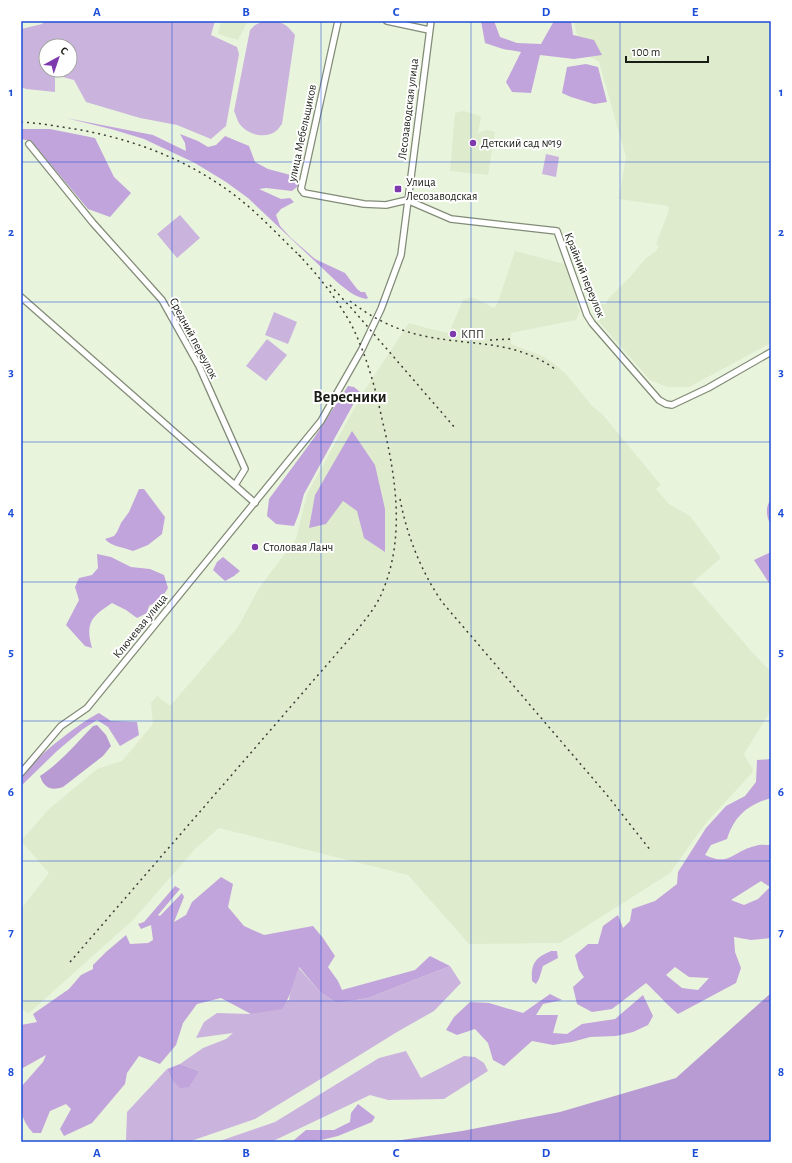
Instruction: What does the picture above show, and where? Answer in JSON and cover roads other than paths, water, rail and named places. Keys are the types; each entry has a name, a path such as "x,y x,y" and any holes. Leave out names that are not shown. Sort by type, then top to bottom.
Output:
{"street":[{"name":"улица Мебельщиков","path":"338,21 301,189 304,192 364,204 386,205 407,200"},
{"path":"387,21 429,30"},
{"name":"Лесозаводская улица","path":"269,486 320,421 362,349 381,309 401,255 431,21"},
{"name":"Средний переулок","path":"29,144 93,223 162,300 199,366 244,469 235,485"},
{"name":"Крайний переулок","path":"407,200 451,219 557,232 587,315 592,323 659,400 666,404 672,405 708,388 771,352"},
{"path":"21,297 255,503"},
{"name":"Ключевая улица","path":"21,773 61,726 87,708 269,486"}],"railway":[{"path":"21,122 81,130 123,140 163,154 182,163 219,184 237,197 301,257"},
{"path":"70,962 357,630 379,600 389,574 394,552 396,508 387,441 373,382 361,347 351,324 340,305 313,270 298,254"},
{"path":"330,285 456,429"},
{"path":"350,301 377,319 408,332 446,340 510,349 525,353 555,369"},
{"path":"490,340 511,339"},
{"path":"400,499 411,540 421,566 442,602 607,795 651,851"}],"place":[{"name":"Детский сад №19","path":"473,143"},
{"name":"Улица Лесозаводская","path":"398,189"},
{"name":"КПП","path":"453,334"},
{"name":"Столовая Ланч","path":"255,547"}],"district":[{"name":"Вересники","path":"350,396"}]}
